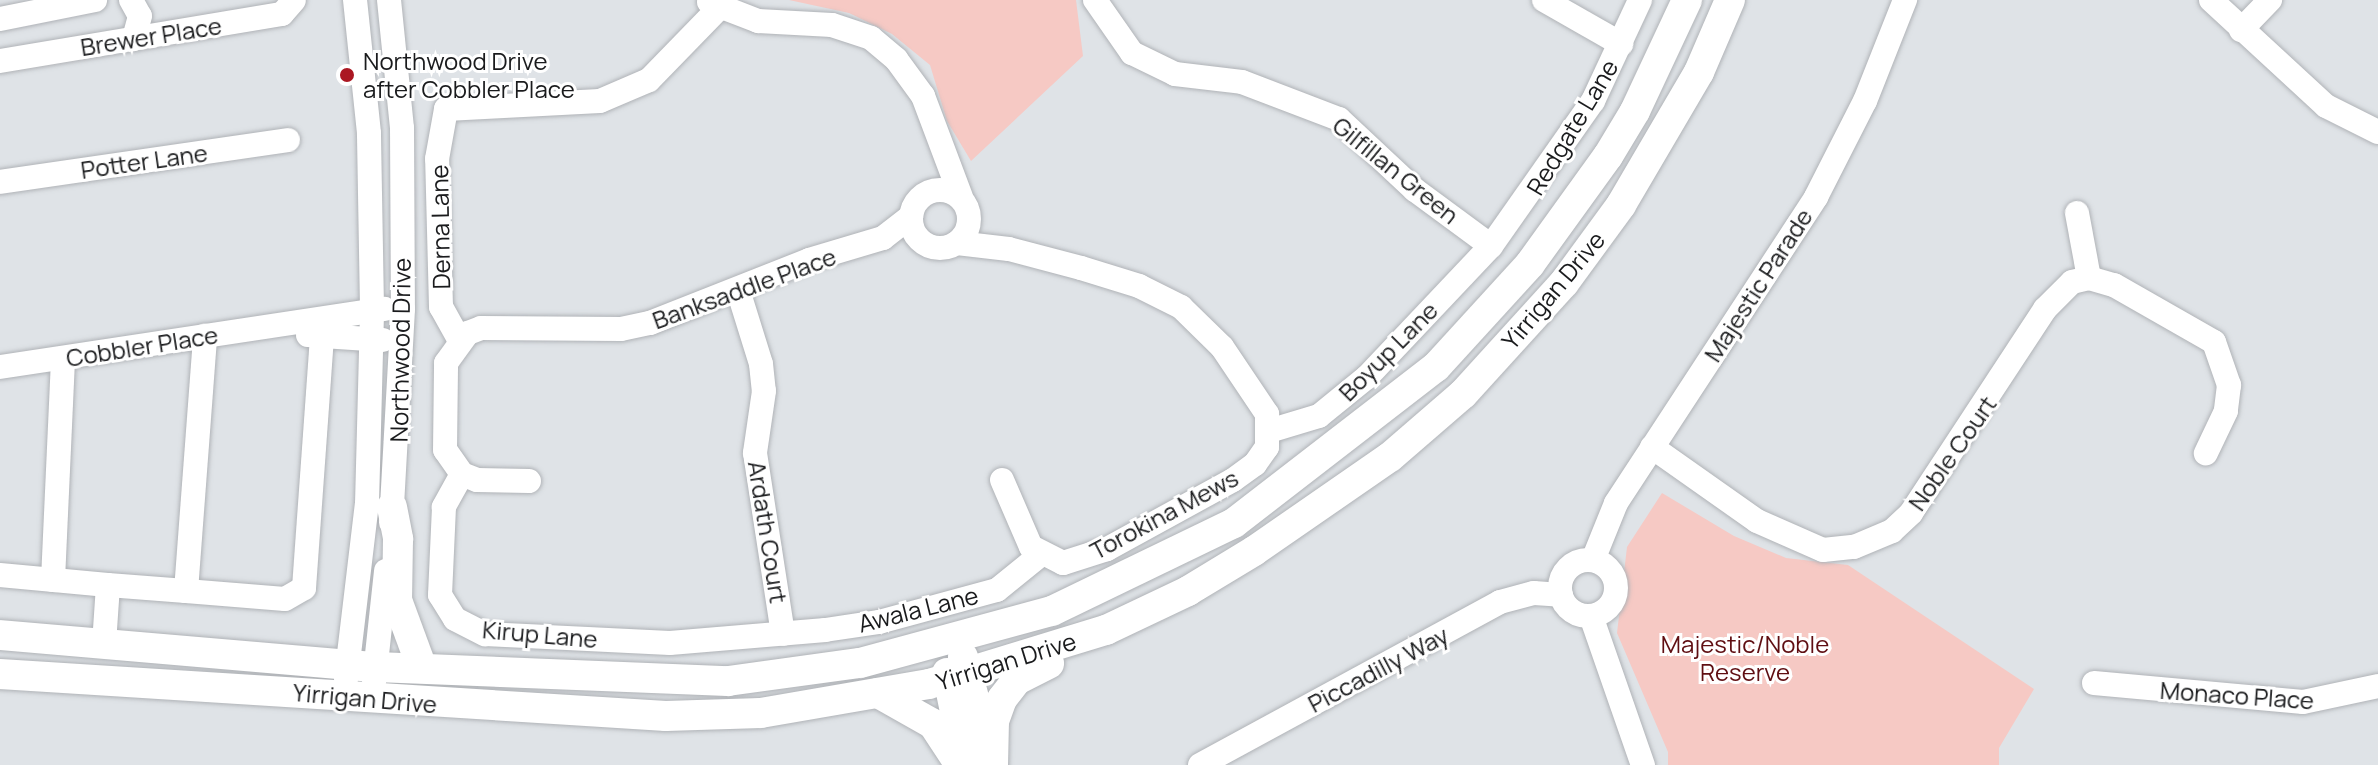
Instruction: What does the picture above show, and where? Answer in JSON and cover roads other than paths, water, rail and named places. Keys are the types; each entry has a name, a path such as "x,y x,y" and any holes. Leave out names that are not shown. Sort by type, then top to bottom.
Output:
{"main road":[{"name":"Yirrigan Drive","path":"0,635 362,666 728,681 860,663 949,642 1052,611 1234,523 1436,367 1567,216 1635,111 1687,0"},
{"name":"Yirrigan Drive","path":"0,674 358,699 666,716 761,713 958,676 1106,630 1188,591 1390,457 1474,383 1564,283 1621,205 1699,72 1730,0"},
{"path":"392,507 398,539 397,600 422,668"},
{"path":"992,765 994,721 1017,680 1155,619 1188,591"},
{"path":"949,642 958,676 992,765"},
{"path":"958,676 966,765"},
{"path":"878,693 933,724 960,765"}],"street":[{"name":"Brewer Place","path":"0,19 95,0"},
{"path":"131,0 140,16 134,39"},
{"name":"Brewer Place","path":"0,61 282,14 294,0"},
{"name":"Northwood Drive","path":"355,0 369,133 372,308 362,666"},
{"name":"Northwood Drive","path":"358,699 392,507 402,339 402,128 389,0"},
{"name":"Gilfillan Green","path":"1095,0 1132,53 1175,74 1242,82 1339,119 1415,190 1491,246"},
{"path":"1544,0 1621,44"},
{"name":"Redgate Lane","path":"1491,246 1593,101 1640,0"},
{"name":"Majestic Parade","path":"1593,560 1604,525 1816,197 1865,101 1905,0"},
{"path":"2211,0 2334,112 2378,132"},
{"path":"2241,30 2270,0"},
{"path":"714,3 758,21 832,25 871,38 896,59 923,96 937,144 965,205 968,229 957,243"},
{"name":"Derna Lane","path":"460,341 441,307 437,159 446,109 600,101 649,80 714,3"},
{"name":"Potter Lane","path":"0,182 288,140"},
{"path":"937,144 928,192 911,216 924,243 941,249 957,243 1024,252 1139,286 1181,307 1227,354 1267,414 1269,431"},
{"path":"928,192 942,189 1024,252"},
{"path":"2077,213 2089,278 2114,285 2214,342 2229,385 2226,411 2206,453"},
{"name":"Banksaddle Place","path":"460,341 481,328 621,329 682,314 809,260 883,238 911,216"},
{"name":"Banksaddle Place","path":"859,247 924,243"},
{"name":"Boyup Lane","path":"1269,431 1319,416 1367,377 1491,246"},
{"name":"Noble Court","path":"1652,447 1757,521 1823,550 1854,547 1892,531 1911,513 1977,421 2045,309 2072,282 2089,278"},
{"name":"Ardath Court","path":"738,290 761,364 764,391 755,453 783,634"},
{"name":"Cobbler Place","path":"0,367 284,325 372,308 403,309"},
{"name":"Cobbler Place","path":"284,325 322,337 402,339"},
{"path":"186,591 205,336"},
{"path":"0,575 285,599 298,596 304,588 322,337"},
{"path":"460,341 446,363 445,450 462,474 477,480 529,481"},
{"path":"53,580 63,358"},
{"name":"Torokina Mews","path":"1039,556 1063,563 1107,549 1233,480 1255,464 1269,431"},
{"name":"Kirup Lane","path":"462,474 444,507 439,585 446,609 468,628 485,634 670,643 783,634"},
{"path":"1002,480 1024,534 1039,556"},
{"name":"Awala Lane","path":"783,634 879,622 997,590 1039,556"},
{"path":"1593,560 1611,572 1616,592 1610,605 1591,616 1576,613 1561,595 1568,569 1593,560"},
{"path":"104,644 108,585"},
{"name":"Piccadilly Way","path":"1200,765 1500,602 1534,593 1561,595"},
{"path":"1591,616 1643,765"},
{"name":"Monaco Place","path":"2094,683 2303,702 2378,686"}],"place":[{"name":"Northwood Drive after Cobbler Place","path":"347,75"}],"park label":[{"name":"Majestic/Noble Reserve","path":"1745,658"}]}
